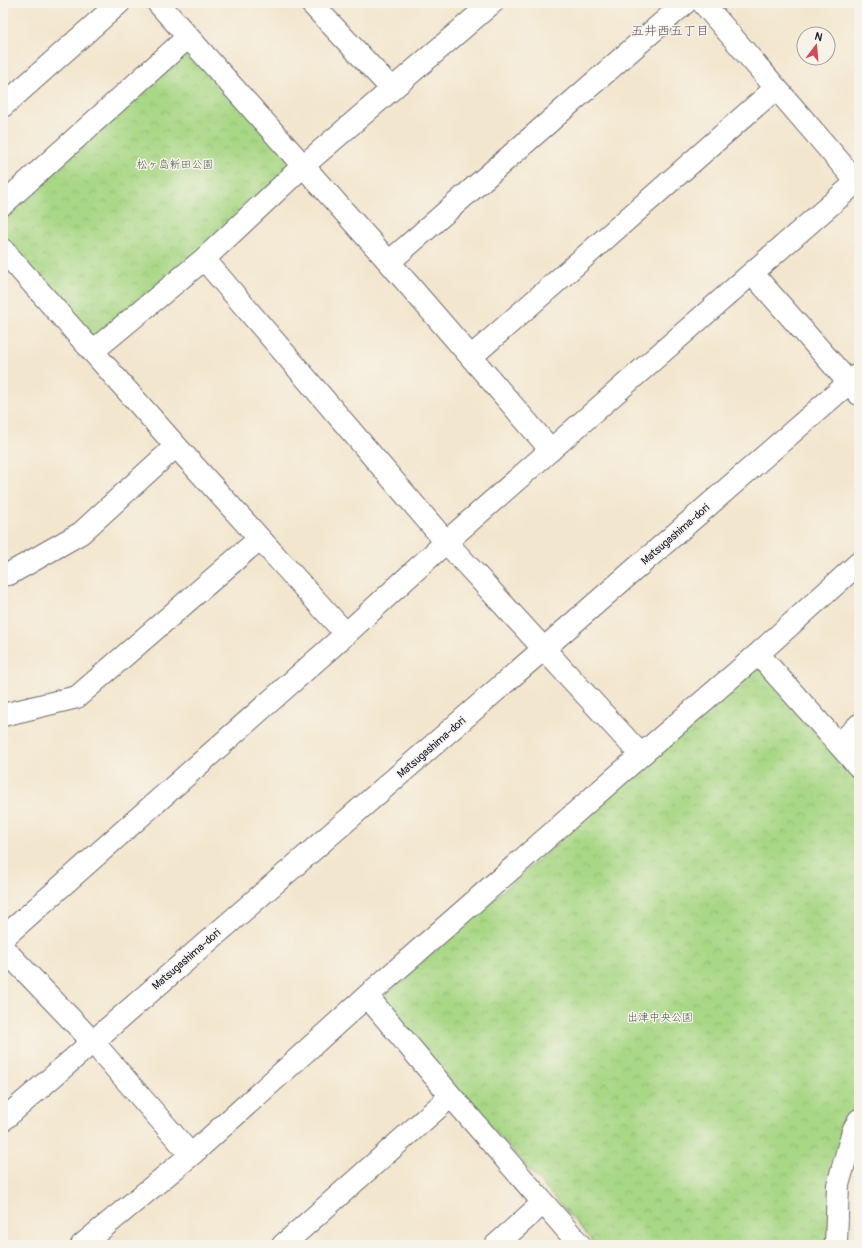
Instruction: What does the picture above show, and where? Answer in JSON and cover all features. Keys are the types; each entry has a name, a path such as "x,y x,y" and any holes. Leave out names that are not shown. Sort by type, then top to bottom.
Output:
{"street":[{"path":"3,106 119,3"},
{"path":"158,3 389,262 551,450"},
{"path":"311,3 392,89"},
{"path":"92,351 204,259 303,166 492,3"},
{"path":"389,262 685,3"},
{"path":"3,938 346,634 446,542 858,181 703,3"},
{"path":"3,204 188,37"},
{"path":"471,356 776,88"},
{"path":"3,250 259,539 346,634"},
{"path":"204,259 446,542 641,755"},
{"path":"752,273 856,383"},
{"name":"Matsugashima-dori","path":"3,1120 544,648 856,383"},
{"path":"3,575 9,574 81,533 176,446"},
{"path":"3,715 77,697 259,539"},
{"path":"82,1245 191,1155 367,996 758,654 859,563"},
{"path":"758,654 859,767"},
{"path":"839,744 859,725"},
{"path":"3,948 92,1041 191,1155"},
{"path":"367,996 580,1245"},
{"path":"283,1245 451,1096"},
{"path":"836,1245 838,1185 853,1131 859,1120"},
{"path":"496,1245 543,1203"}],"green space":[{"name":"松ヶ島新田公園","path":"188,37 303,166 93,351 3,249 3,204"},
{"name":"出津中央公園","path":"763,669 859,782 859,1098 844,1127 826,1245 596,1245 384,1006 383,997 751,671"}],"district":[{"name":"五井西五丁目","path":"670,30"}]}
